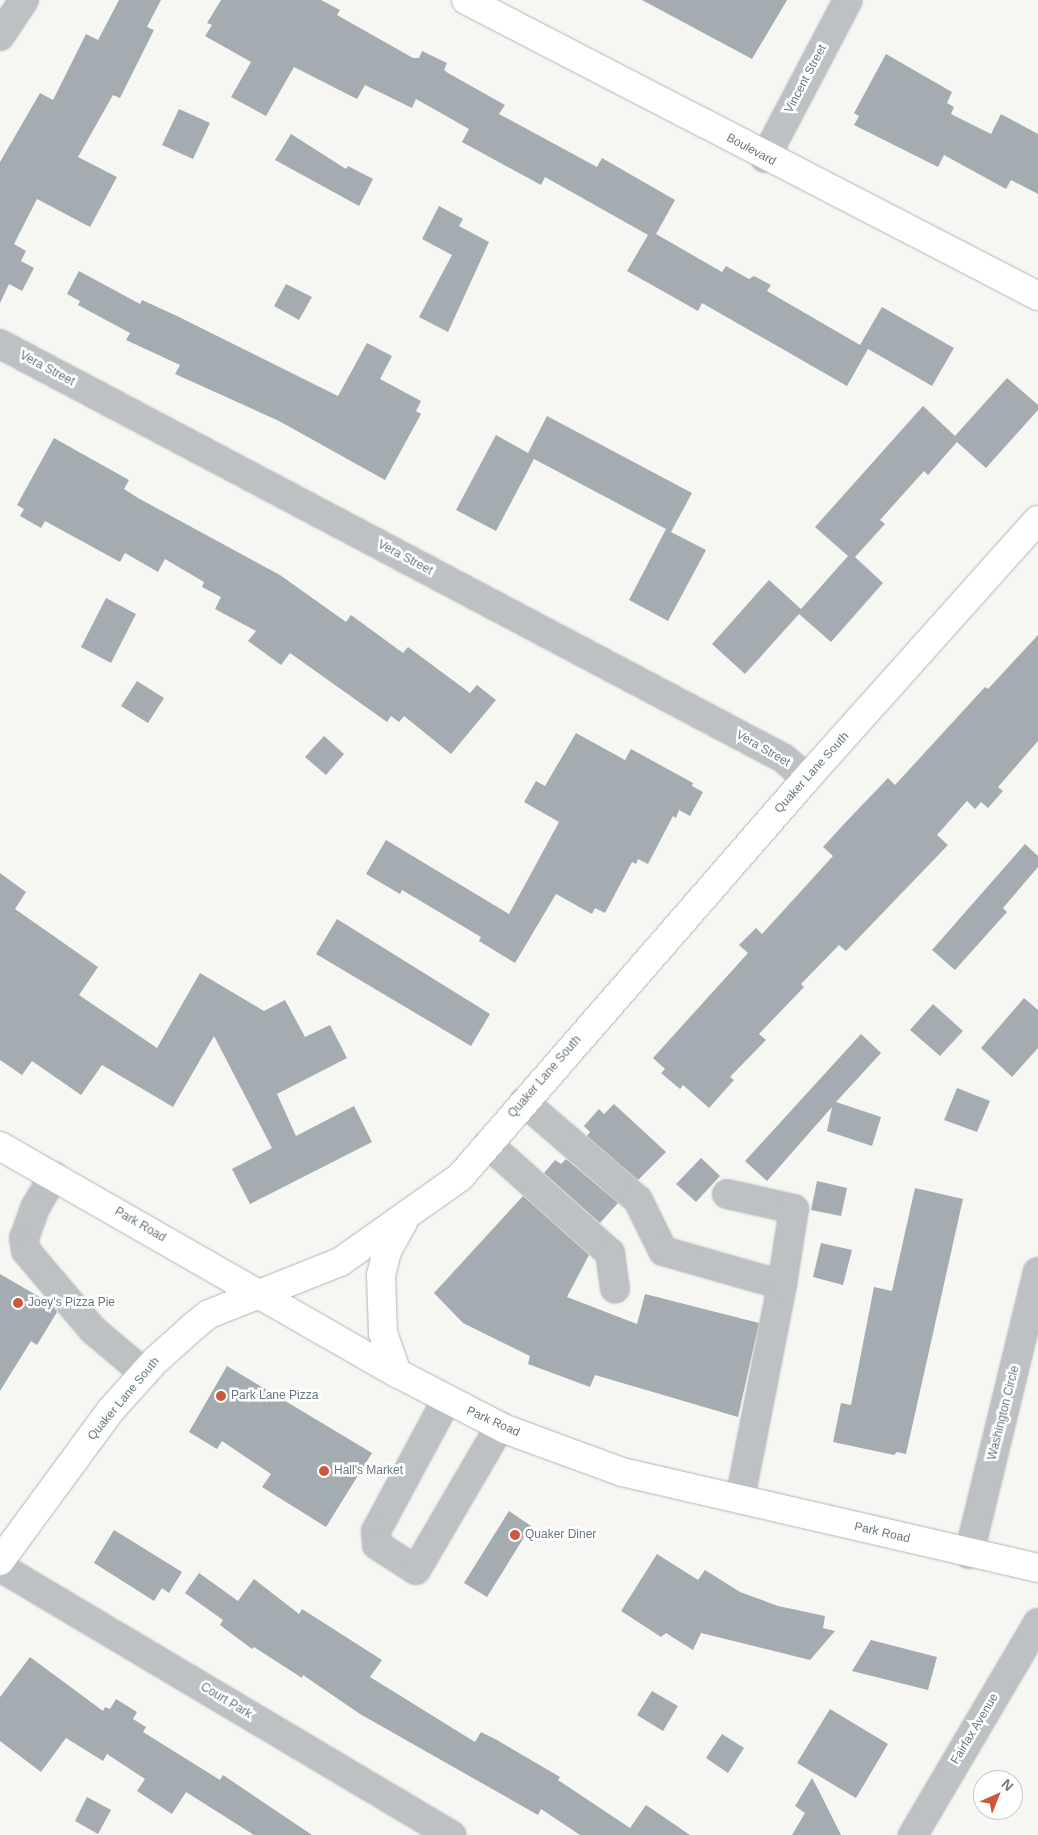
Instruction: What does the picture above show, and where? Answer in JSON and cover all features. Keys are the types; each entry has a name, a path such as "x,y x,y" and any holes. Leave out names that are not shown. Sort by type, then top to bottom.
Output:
{"main road":[{"name":"Boulevard","path":"466,0 766,158 1038,296"},
{"name":"Quaker Lane South","path":"0,1561 110,1412 144,1373 209,1314 340,1262 405,1218 460,1177 807,778 1038,520"},
{"name":"Park Road","path":"0,1146 396,1373 446,1401 500,1426 622,1472 969,1554 1038,1568"},
{"path":"396,1373 383,1334 381,1275 387,1251 405,1218"}],"street":[{"path":"0,36 24,0"},
{"name":"Vincent Street","path":"766,158 848,0"},
{"name":"Vera Street","path":"0,344 775,754 807,778"},
{"path":"524,1102 638,1200 663,1251 782,1285"},
{"path":"488,1144 610,1253 614,1289"},
{"path":"54,1176 35,1208 24,1238 26,1252 94,1330 144,1373"},
{"path":"726,1194 794,1209 782,1285 740,1500"},
{"name":"Washington Circle","path":"969,1554 1038,1272"},
{"path":"446,1401 376,1531 377,1545 416,1570 500,1426"},
{"name":"Court Park","path":"0,1567 451,1835"},
{"name":"Fairfax Avenue","path":"913,1835 1038,1623"}],"building":[{"path":"119,0 161,0 147,27 154,30 120,98 113,95 78,157 117,177 90,227 37,199 14,244 26,251 21,261 34,268 22,291 9,284 0,303 0,162 40,93 53,100 86,34 98,40"},
{"path":"221,0 321,0 340,10 337,15 413,58 419,58 422,51 447,63 444,70 448,73 505,105 499,114 597,167 602,158 675,200 656,234 722,272 726,266 749,279 754,276 771,285 767,291 860,345 882,307 954,348 932,386 868,349 847,386 702,303 698,311 627,271 648,235 545,177 541,185 462,142 469,129 416,99 412,108 365,85 357,99 294,67 266,116 231,97 251,62 205,36 212,25 207,23"},
{"path":"642,0 787,0 752,59"},
{"path":"886,54 952,92 947,103 954,107 951,114 991,134 1001,114 1038,134 1038,194 1011,180 1006,189 944,155 938,167 854,125 859,116 854,113"},
{"path":"179,109 210,123 193,159 162,145"},
{"path":"291,134 346,169 348,166 373,179 359,206 275,160"},
{"path":"439,206 463,219 459,226 489,242 448,332 419,317 452,255 422,239"},
{"path":"79,271 140,304 142,300 177,316 338,396 367,343 392,356 380,379 421,401 416,411 421,414 385,480 279,421 175,374 180,365 126,340 130,333 78,305 80,301 67,294"},
{"path":"286,284 312,297 299,320 274,306"},
{"path":"1007,378 1038,405 1038,410 986,468 957,442 928,475 924,471 880,520 885,524 855,557 883,583 831,642 799,614 745,674 712,644 769,580 801,609 848,556 815,527 923,406 955,436"},
{"path":"547,416 692,493 671,532 706,550 668,621 629,600 666,529 534,459 496,531 456,510 496,435 528,453"},
{"path":"54,438 129,480 124,489 138,498 280,575 346,622 351,615 403,653 408,647 470,693 477,685 496,700 451,754 404,716 399,722 391,716 387,722 290,653 281,665 248,641 256,631 215,609 221,597 202,587 204,582 165,559 158,572 125,553 120,562 45,521 41,528 20,516 24,509 17,505"},
{"path":"106,598 136,614 111,663 81,647"},
{"path":"1038,635 1038,741 998,787 1003,791 988,808 981,802 975,809 967,801 937,835 948,845 846,951 839,945 801,984 804,987 759,1034 766,1040 730,1077 734,1080 709,1108 683,1085 680,1089 661,1073 665,1069 653,1058 748,953 739,945 756,928 762,934 833,856 823,847 844,824 888,778 895,785 985,687 988,689"},
{"path":"137,681 164,698 148,723 121,706"},
{"path":"576,733 625,760 631,749 693,783 692,786 703,792 690,816 679,810 676,818 673,816 648,864 638,859 636,864 632,862 605,913 595,908 592,914 556,894 515,963 479,941 481,937 402,890 400,894 366,874 386,840 509,914 559,822 524,802 536,781 545,786"},
{"path":"324,736 344,754 326,775 305,757"},
{"path":"1025,844 1038,856 1038,867 1003,908 1007,912 955,970 932,950"},
{"path":"0,873 26,892 15,909 98,967 79,995 157,1048 200,973 264,1011 285,1000 305,1037 330,1025 347,1058 277,1094 296,1136 354,1106 372,1142 250,1204 232,1169 272,1148 214,1036 173,1107 102,1065 81,1095 32,1061 22,1075 0,1060"},
{"path":"337,919 490,1014 471,1046 316,954"},
{"path":"1024,998 1038,1010 1038,1048 1012,1077 981,1048"},
{"path":"933,1004 963,1031 940,1056 910,1030"},
{"path":"861,1034 881,1053 836,1102 881,1117 872,1146 827,1131 832,1107 767,1181 745,1161"},
{"path":"957,1088 990,1101 977,1132 944,1120"},
{"path":"614,1104 666,1152 638,1180 587,1136 590,1132 584,1126 599,1109 604,1114"},
{"path":"701,1158 720,1176 696,1202 676,1184"},
{"path":"566,1159 618,1203 600,1223 544,1173 555,1160 561,1164"},
{"path":"817,1181 847,1188 841,1216 811,1210"},
{"path":"915,1188 963,1199 906,1454 897,1452 894,1455 833,1442 841,1403 851,1405 874,1287 892,1291"},
{"path":"523,1196 589,1255 567,1297 637,1324 645,1294 759,1323 738,1417 595,1375 590,1387 528,1364 530,1356 463,1323 434,1293"},
{"path":"821,1243 852,1250 843,1285 813,1277"},
{"path":"0,1274 50,1303 57,1312 37,1345 31,1341 0,1391"},
{"path":"227,1366 372,1453 326,1527 262,1487 271,1474 222,1441 217,1449 189,1432"},
{"path":"509,1511 531,1526 487,1597 464,1583"},
{"path":"114,1530 182,1572 169,1593 162,1588 154,1601 94,1563"},
{"path":"657,1554 698,1580 705,1570 740,1592 778,1606 825,1616 823,1628 835,1631 810,1660 701,1633 693,1650 666,1633 661,1637 621,1611"},
{"path":"199,1573 238,1601 254,1579 299,1614 302,1609 382,1660 370,1677 475,1742 481,1732 497,1740 560,1777 558,1780 630,1828 646,1805 690,1835 580,1835 541,1809 538,1815 360,1714 303,1675 302,1678 254,1647 252,1649 220,1625 223,1620 185,1593"},
{"path":"871,1640 937,1657 928,1690 852,1671"},
{"path":"30,1657 103,1711 105,1707 110,1709 116,1699 137,1712 133,1719 146,1727 143,1732 220,1780 223,1775 312,1835 254,1835 186,1792 172,1814 137,1791 145,1779 107,1754 103,1761 66,1738 41,1772 0,1741 0,1697"},
{"path":"652,1691 678,1706 663,1731 637,1715"},
{"path":"830,1709 888,1744 856,1798 797,1763"},
{"path":"722,1734 744,1748 728,1773 706,1758"},
{"path":"812,1778 841,1835 792,1835 805,1813 795,1806"},
{"path":"87,1797 111,1810 98,1834 75,1821"}],"place":[{"name":"Joey's Pizza Pie","path":"18,1303"},
{"name":"Park Lane Pizza","path":"221,1396"},
{"name":"Hall's Market","path":"324,1471"},
{"name":"Quaker Diner","path":"515,1535"}]}
